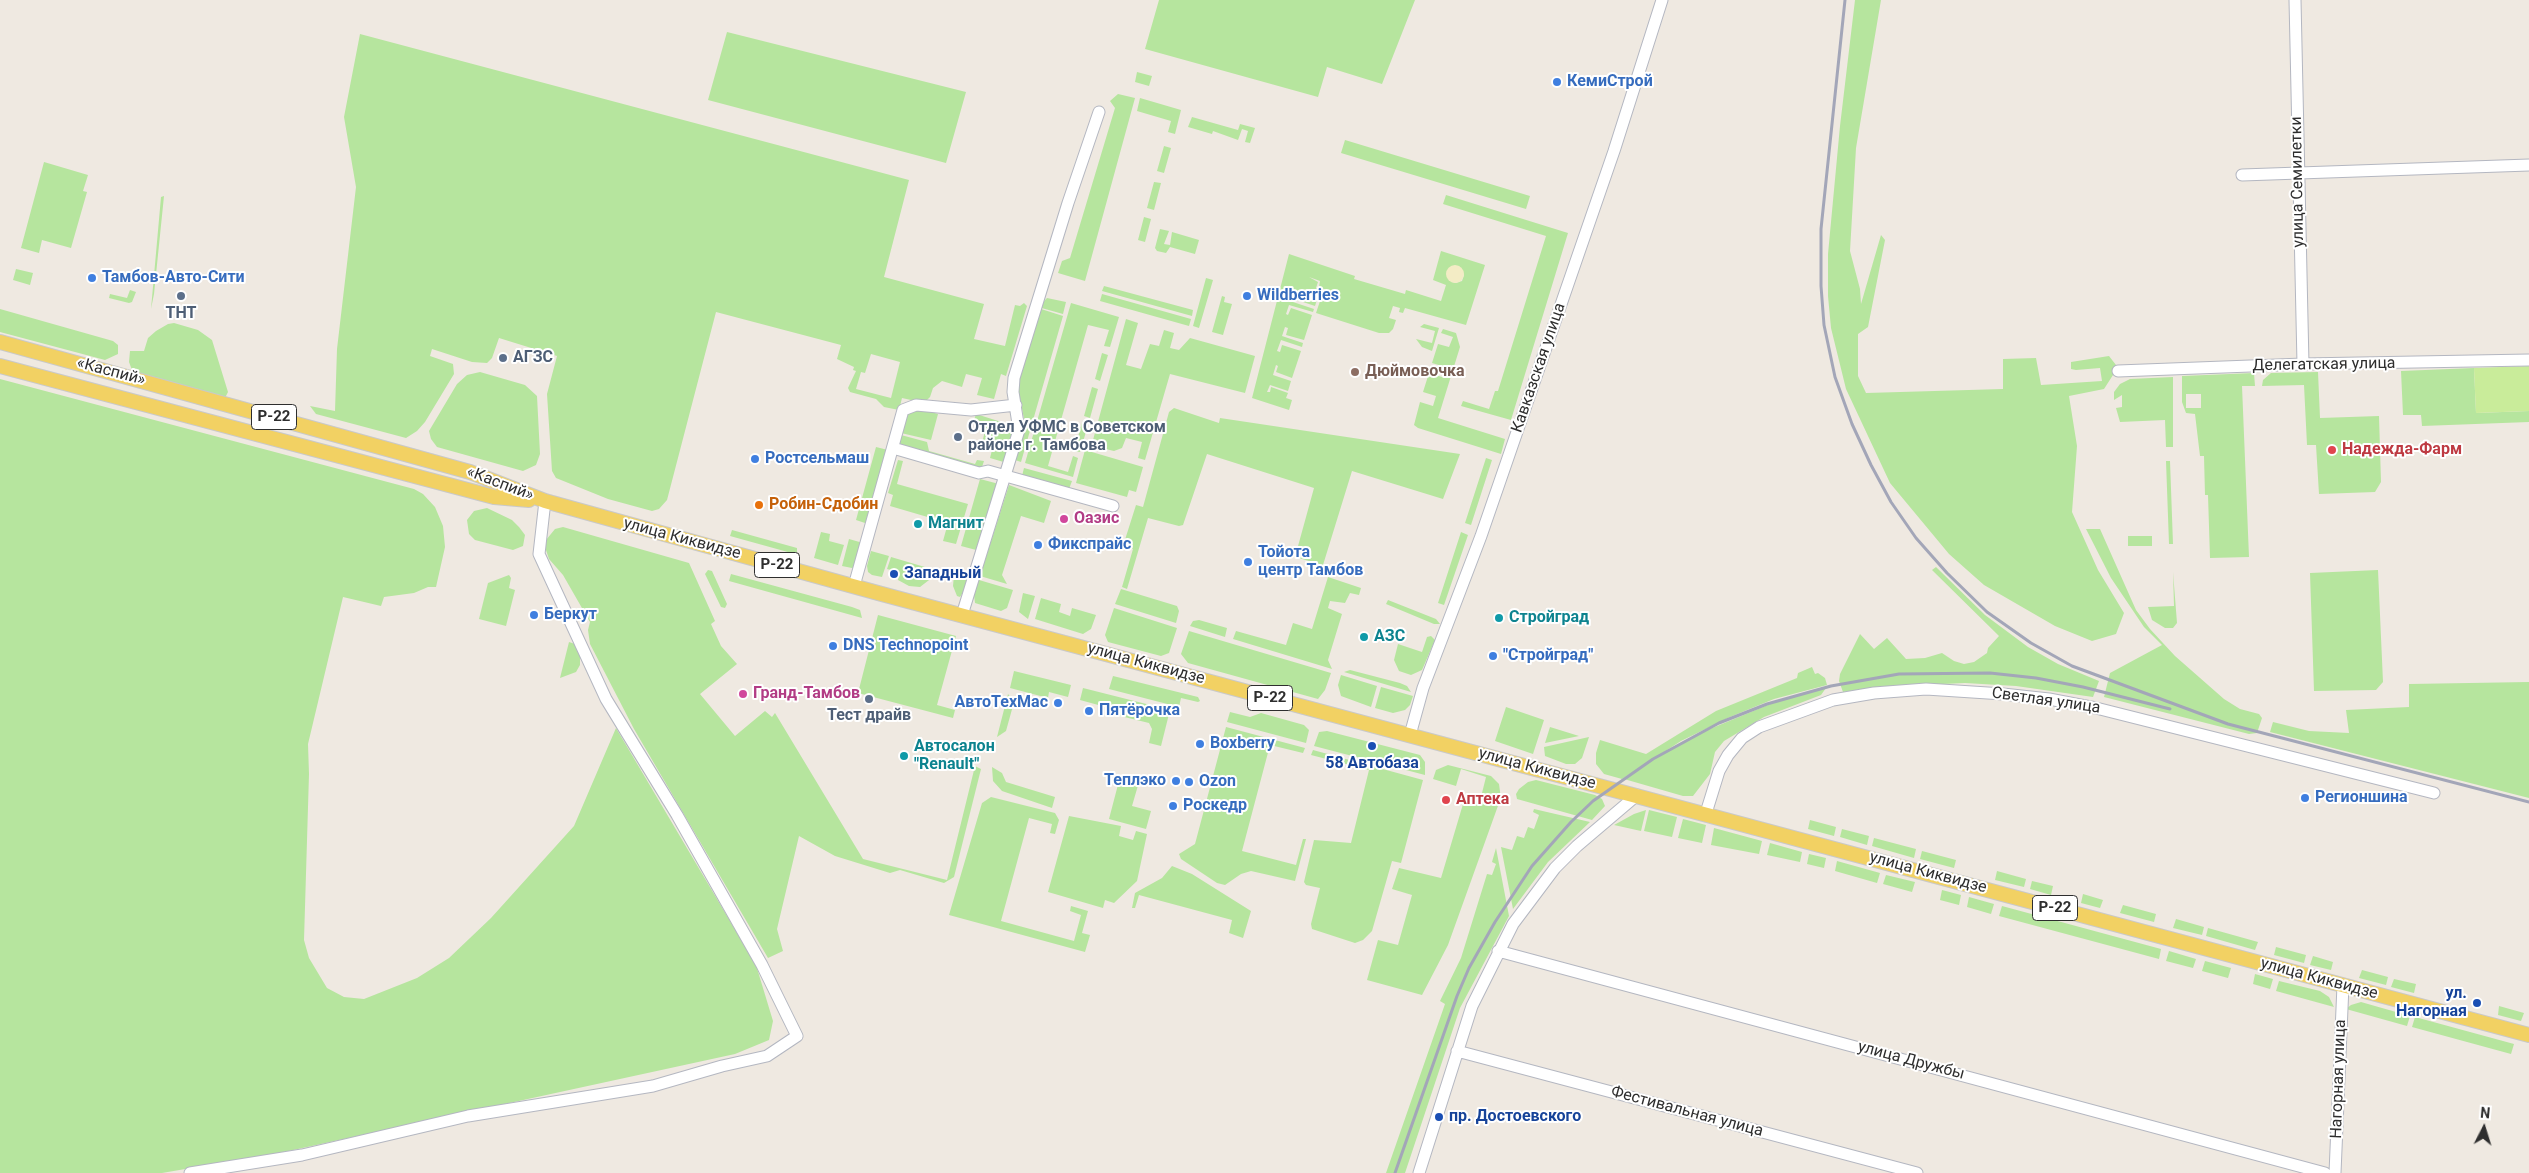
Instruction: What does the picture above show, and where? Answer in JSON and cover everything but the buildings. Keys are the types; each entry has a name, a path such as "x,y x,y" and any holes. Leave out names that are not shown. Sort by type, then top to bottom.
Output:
{"main road":[{"name":"«Каспий»","path":"0,342 470,472 545,502"},
{"name":"«Каспий»","path":"0,366 494,497 545,502"},
{"name":"улица Киквидзе","path":"545,502 2529,1035"}],"street":[{"name":"Кавказская улица","path":"1410,735 1423,688 1481,536 1614,151 1662,0"},
{"name":"улица Семилетки","path":"2296,0 2302,364"},
{"path":"962,615 1019,430 1013,392 1014,378 1068,203 1099,112"},
{"path":"2242,175 2529,165"},
{"name":"Делегатская улица","path":"2118,371 2302,364 2529,360"},
{"path":"854,586 901,414 911,406 925,404 978,410 1016,405"},
{"path":"893,448 979,473 988,471 1113,506"},
{"path":"190,1173 302,1155 468,1116 653,1086 722,1066 767,1056 797,1036 762,965 677,815 606,699 539,554 545,502"},
{"name":"Светлая улица","path":"1706,813 1719,771 1728,755 1742,738 1759,727 1833,700 1874,693 1926,689 2003,694 2096,708 2434,793"},
{"path":"1419,1173 1472,1006 1513,924 1555,868 1577,846 1637,795"},
{"name":"улица Дружбы","path":"1498,951 2325,1173"},
{"name":"Нагорная улица","path":"2335,1173 2343,985"},
{"name":"Фестивальная улица","path":"1457,1051 1917,1173"}],"green space":[{"path":"1159,0 1415,0 1382,84 1327,67 1318,97 1145,49"},
{"path":"1855,0 1881,0 1856,148 1850,251 1860,289 1861,304 1881,235 1885,240 1868,327 1858,334 1858,376 1866,393 2003,389 2003,359 2036,358 2041,385 2102,381 2100,368 2071,369 2071,362 2109,356 2116,365 2113,375 2104,389 2069,396 2077,446 2072,512 2098,570 2124,613 2116,634 2092,641 2055,626 1984,585 1949,554 1890,483 1846,389 1831,328 1828,296 1828,254 1840,126"},
{"path":"727,32 966,92 946,163 708,100"},
{"path":"360,34 909,180 884,277 984,304 974,339 1005,346 1015,305 1020,306 1024,303 1027,306 1006,376 1001,374 994,399 977,395 982,378 966,374 962,387 942,381 933,388 930,397 926,401 920,402 902,398 899,410 884,407 876,399 850,392 848,388 856,371 853,370 854,367 837,359 841,345 716,312 667,500 659,509 652,511 608,499 556,478 552,471 547,394 557,356 499,338 492,358 487,363 472,362 432,349 430,356 453,364 454,374 425,422 417,431 406,438 316,414 310,406 335,411 337,349 356,187 344,117","holes":["871,354 900,362 891,398 856,389 861,372 865,373"]},
{"path":"1137,72 1152,76 1149,86 1135,82"},
{"path":"1118,94 1135,98 1085,281 1058,273 1062,261 1070,258 1115,108 1110,101"},
{"path":"1140,98 1181,110 1175,134 1168,132 1171,121 1137,111"},
{"path":"1192,117 1238,130 1240,124 1255,128 1250,143 1245,142 1248,131 1242,129 1238,140 1213,131 1212,134 1188,127"},
{"path":"1345,140 1530,196 1526,209 1341,153"},
{"path":"1164,146 1171,148 1164,173 1157,171"},
{"path":"44,162 88,175 83,191 87,192 71,248 42,240 39,253 21,248"},
{"path":"1154,182 1161,183 1154,210 1147,208"},
{"path":"1446,195 1568,233 1511,420 1461,406 1463,401 1489,409 1495,391 1498,391 1546,236 1443,204"},
{"path":"164,196 154,294 151,309 161,197"},
{"path":"1144,217 1151,219 1145,242 1138,240"},
{"path":"1160,229 1169,231 1164,244 1170,245 1172,232 1199,240 1195,254 1170,247 1166,253 1157,251 1155,248"},
{"path":"1441,251 1485,265 1466,325 1405,308 1403,313 1399,312 1400,308 1393,306 1389,318 1396,320 1393,329 1389,333 1379,333 1316,313 1321,298 1331,301 1334,293 1319,287 1320,281 1309,277 1318,282 1316,288 1320,290 1315,306 1294,299 1296,291 1294,290 1290,301 1314,309 1313,312 1289,305 1286,314 1288,315 1291,308 1312,315 1304,340 1286,335 1288,328 1285,327 1282,336 1303,343 1302,347 1281,340 1277,351 1280,352 1282,345 1301,351 1292,378 1276,372 1278,366 1276,365 1273,375 1291,381 1288,391 1270,385 1267,392 1270,392 1271,387 1288,393 1286,398 1292,400 1289,410 1252,398 1289,254 1355,276 1354,279 1405,294 1406,290 1441,301 1446,285 1433,280","holes":["1453,266 1459,266 1464,275 1462,281 1452,282 1447,274"]},
{"path":"16,269 33,273 30,285 13,280"},
{"path":"1206,278 1213,280 1199,328 1193,326"},
{"path":"1104,286 1193,310 1192,316 1102,291"},
{"path":"130,290 136,292 132,302 109,298 110,294 127,298"},
{"path":"1102,294 1191,319 1189,326 1100,301"},
{"path":"1222,296 1225,297 1224,302 1232,304 1223,335 1212,332"},
{"path":"1047,298 1066,302 1063,314 1038,307"},
{"path":"1071,303 1119,317 1110,347 1104,346 1109,330 1088,325 1048,466 1068,472 1073,456 1078,458 1073,477 1025,463"},
{"path":"1038,308 1063,316 1021,462 1015,460 1025,424 1017,383"},
{"path":"0,309 113,341 118,345 118,354 105,360 0,332"},
{"path":"1126,319 1138,323 1126,365 1141,369 1150,344 1159,346 1164,330 1174,333 1170,348 1179,350 1190,338 1255,356 1245,393 1170,374 1145,460 1138,458 1142,442 1126,438 1122,448 1114,451 1097,447 1093,440"},
{"path":"174,323 198,330 212,340 228,392 226,396 223,397 139,375 132,370 129,362 130,351 144,351 148,338 168,324"},
{"path":"1424,324 1439,328 1432,351 1422,347 1416,339 1432,343 1435,331 1420,327"},
{"path":"1443,329 1456,333 1460,347 1438,418 1505,439 1501,454 1418,428 1414,425 1420,402 1433,406 1436,396 1423,392 1429,373 1442,377 1445,367 1432,363 1438,344 1449,347 1453,337 1441,333"},
{"path":"1102,353 1108,355 1100,381 1095,379"},
{"path":"2529,366 2529,411 2476,413 2474,368"},
{"path":"2474,368 2476,413 2529,411 2529,422 2422,426 2421,415 2403,415 2401,371"},
{"path":"480,372 525,385 537,396 540,454 536,465 523,471 437,447 431,439 429,431 457,384 467,375"},
{"path":"2318,372 2320,418 2379,416 2381,482 2375,492 2319,494 2316,445 2307,445 2304,385 2262,386 2263,380 2271,373"},
{"path":"2254,373 2255,386 2242,386 2249,557 2210,558 2208,495 2205,495 2204,456 2200,456 2195,414 2186,413 2182,402 2182,376","holes":["2186,394 2201,394 2201,408 2186,408"]},
{"path":"2173,377 2173,447 2166,447 2165,420 2120,422 2116,408 2122,407 2122,395 2114,400 2114,392 2120,384 2130,379"},
{"path":"0,379 414,489 423,494 435,507 443,526 445,547 436,587 428,587 414,593 384,597 381,606 343,597 308,744 309,774 304,940 309,958 327,988 344,997 364,999 417,978 449,958 491,918 574,826 616,728 756,965 773,1021 769,1040 735,1054 284,1152 162,1173 0,1173"},
{"path":"1092,387 1098,389 1090,418 1084,416"},
{"path":"918,408 938,414 931,440 901,433 908,410"},
{"path":"1174,408 1219,423 1220,418 1460,454 1443,499 1352,471 1323,565 1295,557 1314,488 1207,454 1183,525 1179,526 1148,518 1127,589 1122,587 1133,549 1123,546 1136,505 1143,507 1169,412"},
{"path":"976,414 1014,426 1007,463 990,458 993,446 982,443 986,427 973,423"},
{"path":"1082,423 1088,425 1080,452 1074,451"},
{"path":"901,435 927,442 929,451 975,464 977,460 984,461 981,470 899,445"},
{"path":"876,447 888,450 868,524 856,520"},
{"path":"1085,450 1143,467 1136,492 1129,490 1127,497 1076,483"},
{"path":"1486,458 1492,460 1471,525 1465,523"},
{"path":"898,460 903,461 897,484 968,504 956,544 943,541 948,523 890,506 893,495 888,493"},
{"path":"2166,461 2170,461 2173,544 2169,544"},
{"path":"1024,468 1072,481 1069,489 1022,476"},
{"path":"980,479 999,484 980,551 961,546"},
{"path":"1009,485 1051,501 1044,523 1021,516 1002,575 1007,584 980,576"},
{"path":"487,508 512,520 519,527 525,535 523,546 513,550 475,540 469,534 467,520 474,511"},
{"path":"563,527 689,563 715,621 711,624 721,646 737,664 700,694 735,736 765,711 772,717 775,713 863,859 947,880 975,766 981,769 954,877 944,883 900,870 890,873 835,856 799,836 777,929 783,951 768,958 634,729 590,644 588,630 590,622 563,575 549,559 545,547 546,540 555,529"},
{"path":"2086,529 2100,529 2136,610 2150,629 2175,656 2224,699 2240,709 2259,714 2262,718 2257,733 2249,734 2104,697 2110,673 2162,645 2144,627 2111,578"},
{"path":"732,530 797,548 797,552 795,554 730,536"},
{"path":"821,532 830,534 829,541 844,545 838,565 814,558"},
{"path":"1461,532 1468,535 1444,605 1438,603"},
{"path":"2128,536 2152,536 2152,546 2128,546"},
{"path":"849,539 863,543 855,567 852,568 842,566"},
{"path":"871,551 889,556 882,577 868,572 867,566"},
{"path":"891,557 935,570 933,577 920,587 909,586 898,580 899,572 887,569"},
{"path":"1936,567 1985,615 2028,647 2058,664 2099,681 2093,697 2016,686 1965,683 1877,687 1843,692 1839,681 1840,674 1860,634 1874,649 1887,638 1906,659 1925,658 1942,653 1954,661 1964,664 1974,662 1987,653 1988,648 1999,636 1932,570"},
{"path":"708,570 712,571 727,604 725,608 721,607 705,574"},
{"path":"2378,570 2383,682 2376,690 2314,691 2310,573"},
{"path":"2173,572 2177,623 2173,628 2165,628 2152,620 2148,607 2174,606"},
{"path":"731,574 852,607 860,610 862,618 729,581"},
{"path":"509,575 511,578 509,588 515,590 506,626 479,619 488,583"},
{"path":"954,575 971,580 960,597 957,596 953,586"},
{"path":"1328,577 1361,588 1359,595 1350,593 1345,603 1330,601 1328,608 1342,614 1328,660 1332,669 1233,639 1236,631 1286,645 1293,623 1312,629"},
{"path":"979,580 1013,590 1007,608 1001,611 975,603 974,595"},
{"path":"1121,589 1177,606 1179,611 1176,623 1115,604"},
{"path":"1023,593 1035,596 1028,619 1019,612"},
{"path":"1041,598 1061,604 1059,612 1070,616 1072,608 1096,615 1091,629 1083,634 1035,619"},
{"path":"1388,600 1436,619 1440,624 1434,624 1386,604"},
{"path":"1114,608 1177,628 1169,653 1161,656 1108,642 1105,635"},
{"path":"878,615 956,636 937,705 955,710 953,718 858,693"},
{"path":"1199,620 1227,628 1225,637 1190,626 1193,621"},
{"path":"1189,631 1331,673 1325,690 1318,699 1188,663 1181,654"},
{"path":"1431,636 1435,640 1422,670 1411,675 1399,671 1394,660 1398,644 1422,652 1427,637"},
{"path":"569,642 575,644 580,650 580,665 576,672 560,678"},
{"path":"1812,667 1815,674 1818,673 1825,678 1827,685 1774,699 1730,717 1681,741 1622,779 1604,774 1596,764 1596,753 1600,740 1646,754 1716,711 1797,678 1798,673"},
{"path":"1350,670 1400,683 1407,686 1411,692 1344,672"},
{"path":"1014,671 1071,685 1068,697 1049,692 1048,698 1010,688"},
{"path":"1341,675 1377,686 1371,707 1341,696 1338,685"},
{"path":"1113,676 1198,697 1200,701 1181,698 1179,707 1109,689"},
{"path":"2529,682 2529,798 2270,732 2273,722 2309,731 2349,733 2346,710 2409,707 2409,684"},
{"path":"1381,687 1413,696 1410,705 1405,710 1393,713 1375,708"},
{"path":"1083,688 1170,710 1161,746 1149,743 1152,729 1149,723 1112,714 1113,709 1080,700"},
{"path":"1826,688 1821,695 1764,717 1724,741 1715,752 1710,774 1693,796 1683,796 1624,779 1657,757 1705,731 1775,702"},
{"path":"1008,694 1014,702 1006,731 997,737"},
{"path":"1506,707 1544,720 1533,754 1495,741"},
{"path":"1230,712 1250,717 1261,713 1304,725 1309,730 1306,743 1227,722"},
{"path":"1226,727 1305,748 1303,753 1270,745 1242,851 1296,865 1303,839 1306,839 1295,881 1251,871 1241,874 1225,885 1217,883 1181,859 1179,854 1195,844"},
{"path":"1550,727 1579,736 1545,743"},
{"path":"1327,731 1420,755 1425,762 1425,775 1314,746 1319,732"},
{"path":"1589,737 1582,758 1575,764 1566,764 1545,756 1544,747"},
{"path":"1313,750 1423,780 1401,863 1392,861 1372,931 1363,940 1355,943 1312,929 1311,924 1320,888 1306,885 1304,882 1314,840 1351,843 1369,770 1311,755"},
{"path":"1448,765 1491,776 1499,784 1501,799 1482,793 1486,777 1461,769 1456,786 1433,779 1436,770"},
{"path":"992,767 1002,773 1006,782 1055,797 1052,808 1002,791 993,781"},
{"path":"1120,777 1139,782 1132,806 1151,811 1146,829 1109,819"},
{"path":"1536,780 1595,795 1602,799 1605,806 1592,820 1517,799 1516,794 1519,789 1528,782"},
{"path":"1466,794 1499,803 1448,945 1422,995 1367,980 1378,940 1398,945 1412,895 1392,889 1399,868 1441,878"},
{"path":"991,797 1055,813 1059,820 1055,834 1050,833 1052,824 1029,818 1001,921 1074,941 1081,915 1070,911 1071,906 1088,911 1082,933 1090,935 1085,952 949,915 982,803"},
{"path":"1534,809 1590,822 1548,862 1513,909 1501,847 1512,850 1517,836 1524,838 1528,827 1534,829 1539,815 1533,812"},
{"path":"1646,810 1641,831 1614,825 1634,814"},
{"path":"1649,810 1677,817 1672,837 1644,831"},
{"path":"1069,816 1121,826 1119,836 1133,840 1136,831 1147,834 1137,881 1114,903 1105,900 1103,908 1048,892"},
{"path":"1683,819 1706,825 1702,843 1678,838"},
{"path":"1810,820 1836,827 1834,836 1808,829"},
{"path":"1714,828 1762,841 1759,854 1711,845"},
{"path":"1842,829 1869,836 1867,845 1840,837"},
{"path":"1874,838 1916,849 1914,858 1872,846"},
{"path":"1770,843 1802,852 1800,862 1767,855"},
{"path":"1496,848 1509,916 1460,1008 1405,1173 1386,1173 1445,1004 1440,1001 1461,958 1487,874 1492,875 1496,864 1492,862"},
{"path":"1922,851 1956,860 1954,868 1920,859"},
{"path":"1809,854 1826,858 1824,868 1807,864"},
{"path":"1837,861 1880,873 1877,883 1835,871"},
{"path":"1172,866 1192,874 1251,911 1243,938 1229,933 1232,920 1139,895 1135,908 1132,908 1135,893 1162,878"},
{"path":"1997,871 2026,879 2024,887 1995,880"},
{"path":"1886,875 1915,882 1912,892 1883,884"},
{"path":"2032,881 2053,886 2051,895 2030,889"},
{"path":"1942,890 1961,895 1959,905 1940,900"},
{"path":"2083,894 2103,900 2100,908 2081,903"},
{"path":"1969,897 1994,904 1991,914 1967,907"},
{"path":"2123,905 2156,914 2154,922 2120,913"},
{"path":"2002,906 2161,949 2159,959 1999,916"},
{"path":"2176,919 2204,927 2202,935 2173,928"},
{"path":"2208,928 2258,942 2255,950 2206,936"},
{"path":"2276,947 2306,955 2304,963 2274,955"},
{"path":"2169,951 2196,959 2193,968 2166,961"},
{"path":"2313,956 2333,962 2331,970 2310,965"},
{"path":"2205,961 2231,968 2228,978 2202,971"},
{"path":"2362,970 2388,977 2386,985 2359,978"},
{"path":"2255,974 2273,979 2270,989 2253,984"},
{"path":"2394,979 2416,984 2414,993 2391,987"},
{"path":"2279,981 2320,991 2329,997 2334,1007 2276,991"},
{"path":"2361,1002 2410,1016 2407,1026 2346,1009 2351,1005"},
{"path":"2499,1006 2524,1013 2521,1021 2498,1015"},
{"path":"2415,1017 2514,1044 2511,1054 2412,1027"}],"sand":[{"path":"1455,265 1461,268 1464,274 1461,280 1455,283 1449,280 1446,274 1449,268"}],"railway":[{"path":"1845,0 1821,229 1821,286 1824,325 1835,377 1852,424 1891,502 1916,538 1947,573 1987,612 2031,643 2072,666 2228,724 2529,802"},
{"path":"1395,1173 1457,996 1469,968 1495,922 1532,866 1571,822 1593,801 1653,759 1719,723 1767,704 1831,686 1899,674 1990,673 2036,678 2083,687 2170,709"}],"place":[{"name":"КемиСтрой","path":"1557,82"},
{"name":"Тамбов-Авто-Сити","path":"92,278"},
{"name":"ТНТ","path":"181,296"},
{"name":"Wildberries","path":"1247,296"},
{"name":"АГЗС","path":"503,358"},
{"name":"Дюймовочка","path":"1355,372"},
{"name":"Отдел УФМС в Советском районе г. Тамбова","path":"958,437"},
{"name":"Надежда-Фарм","path":"2332,450"},
{"name":"Ростсельмаш","path":"755,459"},
{"name":"Робин-Сдобин","path":"759,505"},
{"name":"Оазис","path":"1064,519"},
{"name":"Магнит","path":"918,524"},
{"name":"Фикспрайс","path":"1038,545"},
{"name":"Тойота центр Тамбов","path":"1248,562"},
{"name":"Западный","path":"894,574"},
{"name":"Беркут","path":"534,615"},
{"name":"Стройград","path":"1499,618"},
{"name":"АЗС","path":"1364,637"},
{"name":"DNS Technopoint","path":"833,646"},
{"name":"\"Стройград\"","path":"1493,656"},
{"name":"Гранд-Тамбов","path":"743,694"},
{"name":"Тест драйв","path":"869,699"},
{"name":"АвтоТехМас","path":"1058,703"},
{"name":"Пятёрочка","path":"1089,711"},
{"name":"Boxberry","path":"1200,744"},
{"name":"58 Автобаза","path":"1372,746"},
{"name":"Автосалон \"Renault\"","path":"904,756"},
{"name":"Теплэко","path":"1176,781"},
{"name":"Ozon","path":"1189,782"},
{"name":"Регионшина","path":"2305,798"},
{"name":"Аптека","path":"1446,800"},
{"name":"Роскедр","path":"1173,806"},
{"name":"ул. Нагорная","path":"2477,1003"},
{"name":"пр. Достоевского","path":"1439,1117"}]}
